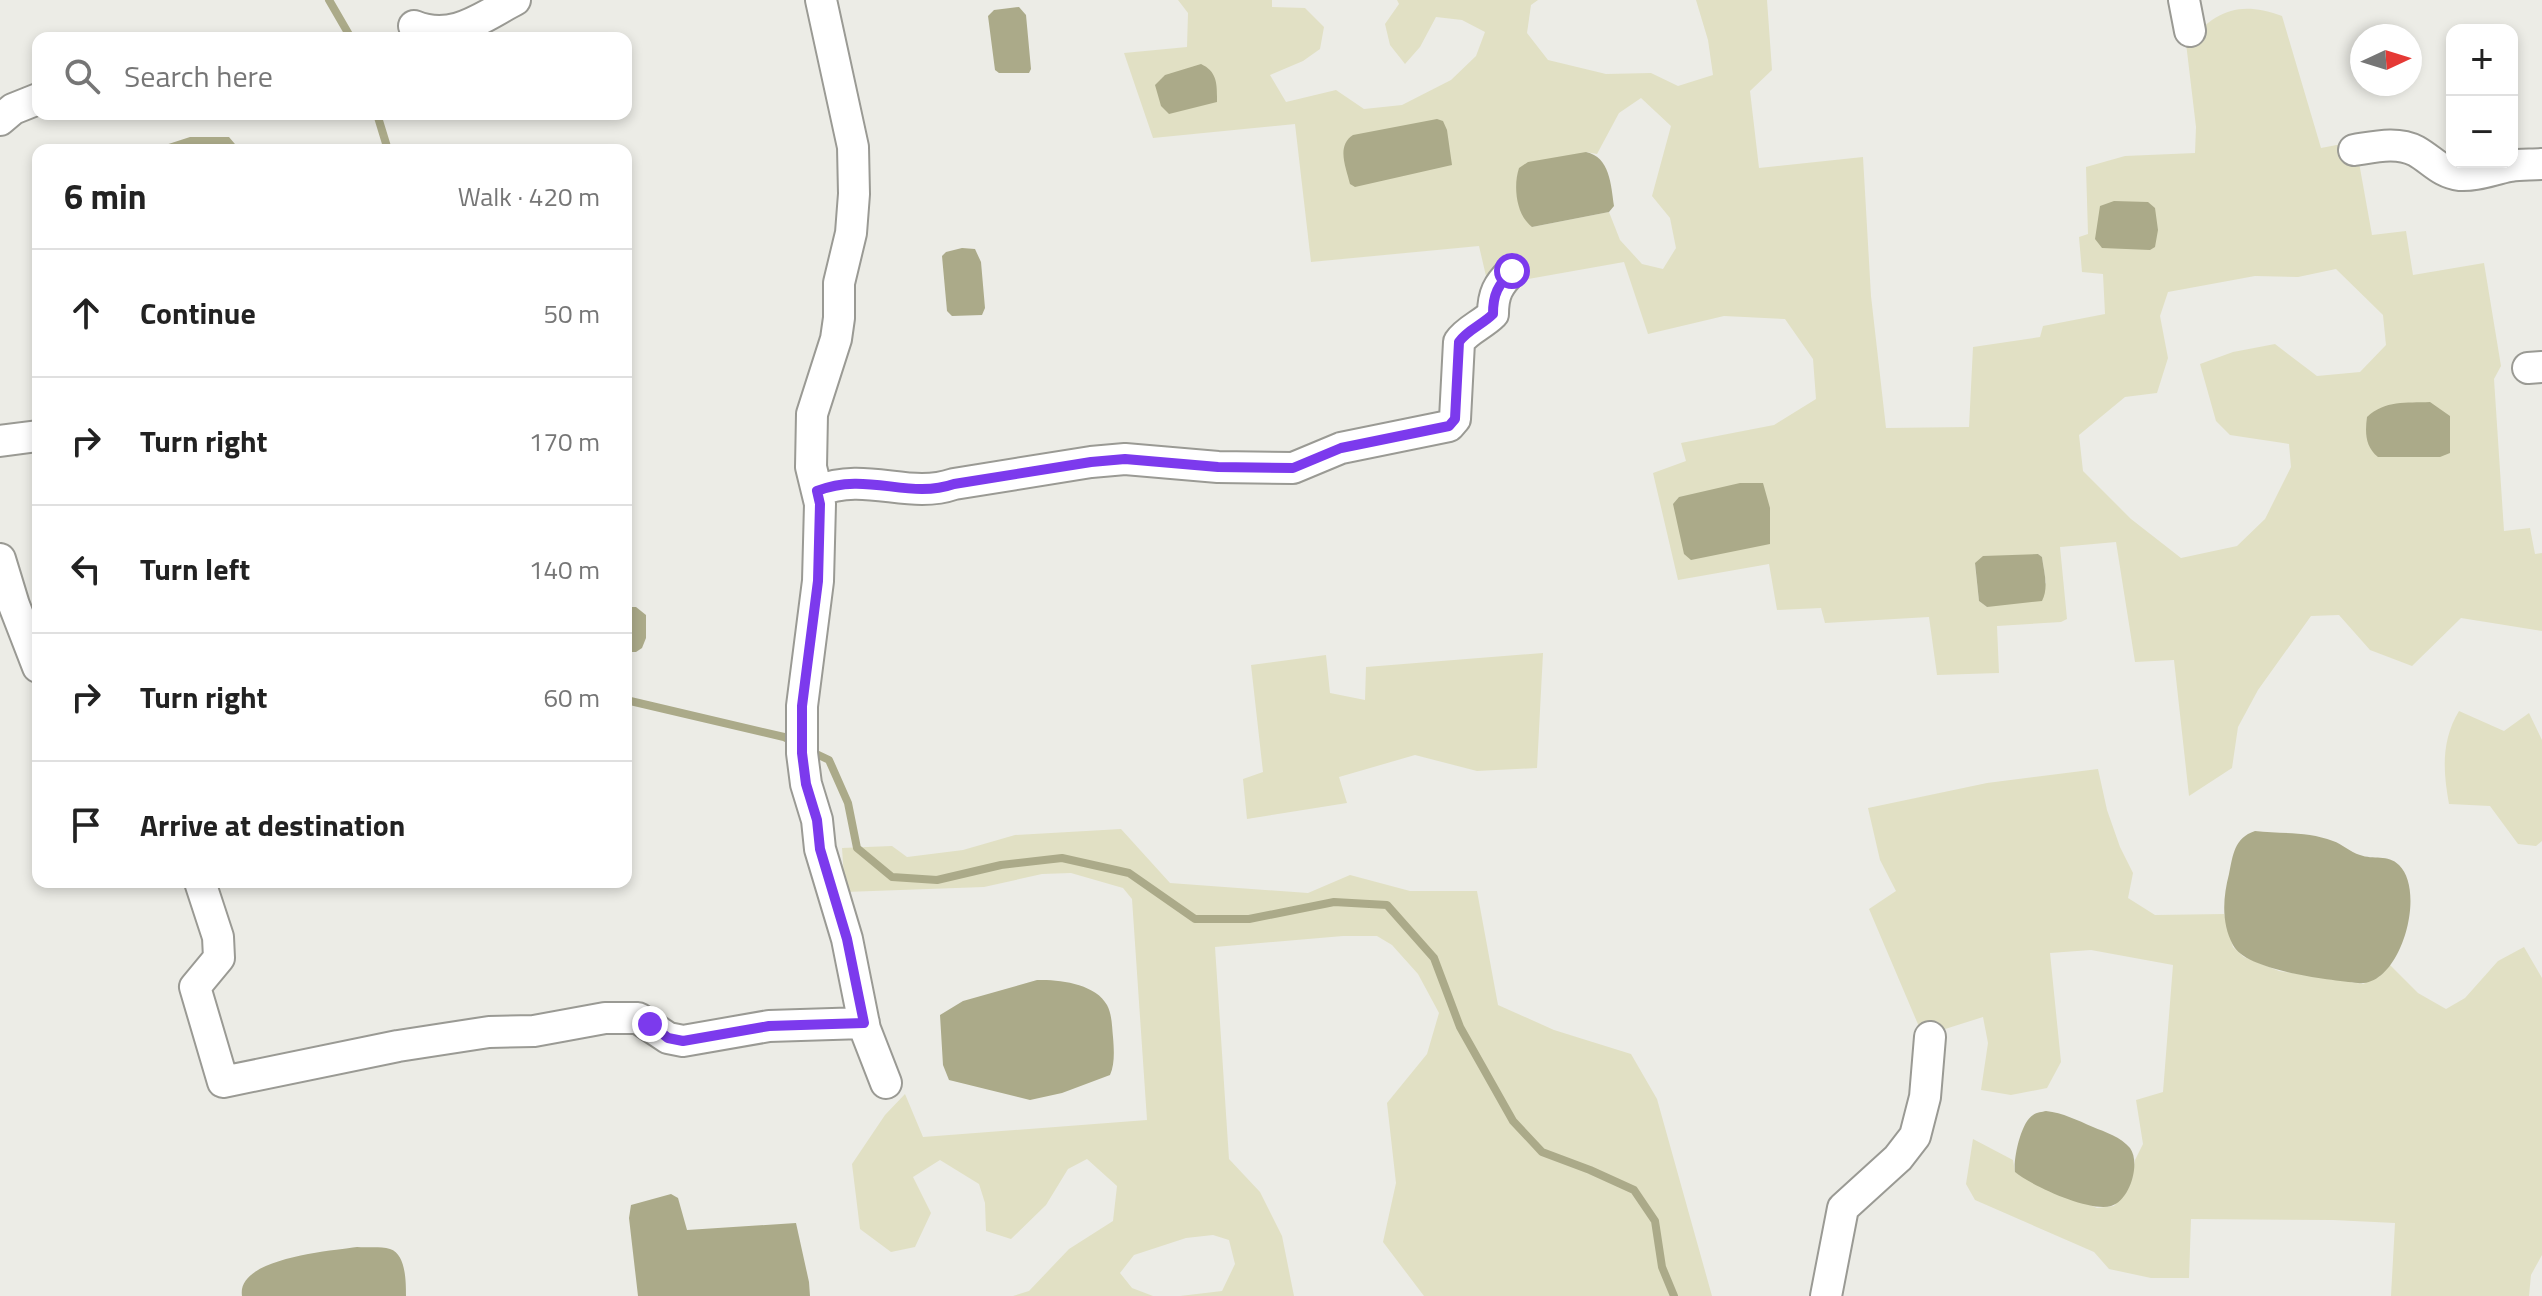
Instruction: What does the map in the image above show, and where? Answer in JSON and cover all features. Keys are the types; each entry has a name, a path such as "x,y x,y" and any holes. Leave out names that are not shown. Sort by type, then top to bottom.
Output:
{"street":[{"path":"414,26 427,31 455,31 515,0"},
{"path":"821,0 853,147 854,194 851,233 839,283 836,339 812,414 811,467 820,504 818,581 802,706 802,753 820,849 847,939 864,1023 886,1083"},
{"path":"2184,0 2190,31"},
{"path":"0,120 13,109 32,101"},
{"path":"2354,150 2405,147 2457,175 2542,164"},
{"path":"817,491 836,483 858,482 938,490 954,484 1125,459 1218,467 1293,468 1341,448 1449,426 1455,419 1459,342 1464,333 1476,329 1493,314 1493,297 1498,285 1512,271"},
{"path":"0,441 32,437"},
{"path":"0,559 32,652"},
{"path":"202,888 218,937 219,958 195,987 223,1082 398,1046 489,1032 534,1031 605,1018 638,1018 668,1038 683,1041 769,1026 864,1023"},
{"path":"1826,1296 1843,1208 1898,1158 1915,1136 1925,1097 1930,1037"}],"shaded area":[{"path":"1178,0 1272,0 1272,7 1305,8 1324,27 1320,49 1303,61 1270,75 1286,102 1336,90 1364,109 1402,105 1451,80 1476,56 1485,32 1462,20 1436,17 1420,47 1405,64 1390,45 1385,24 1399,4 1397,0 1538,0 1531,5 1527,33 1548,60 1606,74 1651,73 1678,86 1713,75 1708,40 1696,0 1767,0 1772,70 1750,91 1759,168 1863,157 1871,296 1886,428 1969,427 1973,347 2040,337 2043,326 2105,314 2103,274 2082,272 2079,237 2088,234 2086,167 2125,156 2195,153 2196,127 2186,43 2208,23 2229,12 2253,9 2282,16 2321,148 2347,143 2358,157 2372,235 2406,231 2413,275 2484,263 2501,366 2494,379 2504,531 2530,528 2535,554 2542,553 2542,631 2461,618 2412,666 2370,650 2339,615 2311,616 2258,690 2238,727 2232,768 2189,796 2174,660 2135,662 2116,542 2060,547 2067,619 1997,626 1999,673 1937,675 1929,617 1825,623 1821,608 1777,610 1769,564 1678,580 1653,473 1686,461 1681,443 1774,425 1816,399 1813,359 1785,319 1724,316 1648,334 1624,262 1523,280 1486,276 1479,246 1311,262 1295,124 1153,138 1124,53 1187,47 1188,13","holes":["1641,98 1671,126 1652,196 1670,218 1676,248 1663,269 1642,264 1620,240 1609,212 1532,227 1586,152 1597,154 1619,113","2336,269 2383,315 2386,345 2360,372 2317,376 2275,344 2233,352 2200,364 2216,421 2230,435 2289,444 2291,467 2265,519 2237,546 2181,558 2131,519 2083,471 2079,435 2125,397 2157,393 2168,358 2160,316 2168,292 2255,276 2298,277","2038,554 2042,557 2046,583 1987,607 1979,601 1975,564"]},
{"path":"1019,7 1026,15 1031,69 1029,73 999,73 995,70 988,16 994,10"},
{"path":"1201,64 1214,75 1217,102 1169,114 1161,106 1155,85 1165,75"},
{"path":"1437,119 1443,121 1447,130 1452,165 1355,187 1350,184 1344,151 1353,135"},
{"path":"190,137 229,137 235,144 168,144"},
{"path":"1586,152 1605,166 1614,206 1609,212 1532,227 1522,215 1517,200 1519,168 1528,162"},
{"path":"2114,201 2148,202 2155,208 2158,230 2155,247 2150,250 2102,248 2095,239 2100,206"},
{"path":"962,248 975,249 981,262 985,308 982,315 952,316 947,311 942,256"},
{"path":"2430,402 2450,416 2450,453 2440,457 2378,457 2374,453 2367,439 2367,417 2389,405"},
{"path":"1740,483 1763,483 1770,508 1770,544 1691,560 1684,554 1673,504 1679,497"},
{"path":"2038,554 2042,557 2045,580 2042,601 1987,607 1979,601 1975,563 1983,556"},
{"path":"632,607 646,615 646,638 642,648 632,652"},
{"path":"1543,653 1537,768 1477,771 1415,755 1339,777 1347,803 1247,819 1243,779 1263,772 1251,665 1326,655 1330,693 1365,700 1366,667"},
{"path":"2459,711 2504,731 2529,713 2542,740 2542,841 2536,846 2518,844 2490,806 2449,804 2446,745"},
{"path":"2098,769 2107,810 2133,873 2128,898 2155,915 2224,914 2233,947 2244,957 2279,971 2363,984 2380,976 2390,965 2418,993 2446,1009 2465,998 2498,961 2524,947 2542,978 2542,1255 2531,1275 2529,1296 2391,1296 2395,1223 2191,1219 2189,1278 2151,1278 2109,1269 2094,1252 1975,1200 1966,1184 1973,1139 2013,1160 2015,1172 2097,1208 2114,1206 2132,1179 2135,1160 2143,1144 2136,1100 2163,1092 2173,965 2091,950 2050,953 2061,1062 2047,1088 2011,1095 1981,1090 1988,1043 1983,1017 1923,1036 1869,909 1896,891 1880,860 1868,808 1987,783"},
{"path":"1121,829 1170,883 1308,893 1350,875 1410,891 1477,891 1498,1005 1554,1030 1631,1054 1657,1099 1712,1296 1424,1296 1383,1242 1396,1183 1387,1103 1427,1054 1439,1013 1418,974 1392,945 1377,936 1215,947 1229,1159 1260,1192 1282,1236 1294,1296 1180,1296 1222,1291 1235,1264 1229,1240 1213,1235 1186,1238 1134,1255 1120,1273 1132,1288 1153,1296 1013,1296 1029,1291 1069,1249 1113,1221 1117,1186 1087,1159 1068,1169 1046,1205 1011,1239 986,1231 985,1203 979,1184 940,1160 913,1177 931,1213 915,1247 891,1252 860,1229 852,1164 885,1115 905,1094 923,1137 1147,1120 1132,899 1123,888 1071,873 1042,874 984,887 845,892 842,848 892,846 907,857 963,850 1015,835"},
{"path":"2255,831 2323,838 2360,855 2390,860 2399,865 2407,878 2409,916 2397,955 2386,970 2373,980 2345,982 2271,968 2241,954 2233,945 2226,928 2225,892 2236,848 2243,838"},
{"path":"1037,980 1076,984 1102,998 1109,1009 1112,1025 1114,1056 1110,1075 1062,1093 1030,1100 949,1080 943,1065 940,1015 963,1001"},
{"path":"2046,1111 2108,1133 2130,1148 2134,1172 2124,1197 2118,1203 2101,1207 2075,1202 2015,1172 2017,1150 2025,1125 2033,1115"},
{"path":"671,1194 678,1198 687,1230 796,1223 810,1296 638,1296 629,1218 631,1205"},
{"path":"357,1247 390,1249 399,1256 404,1269 406,1296 242,1296 244,1283 269,1265 307,1254"}],"waterway":[{"path":"329,0 348,32"},
{"path":"379,120 386,144"},
{"path":"632,701 784,737 795,743"},
{"path":"810,751 829,760 848,803 857,848 892,877 937,880 1001,865 1062,858 1129,873 1195,919 1249,919 1334,902 1387,905 1434,958 1460,1027 1513,1121 1542,1152 1634,1190 1655,1221 1662,1267 1674,1296"}],"route":[{"path":"650,1024 668,1038 683,1041 769,1026 864,1023 847,939 820,849 802,753 802,706 818,581 820,504 817,491 836,483 858,482 938,490 954,484 1125,459 1218,467 1293,468 1341,448 1449,426 1455,419 1459,342 1464,333 1476,329 1493,314 1493,297 1498,285 1512,271"}]}
